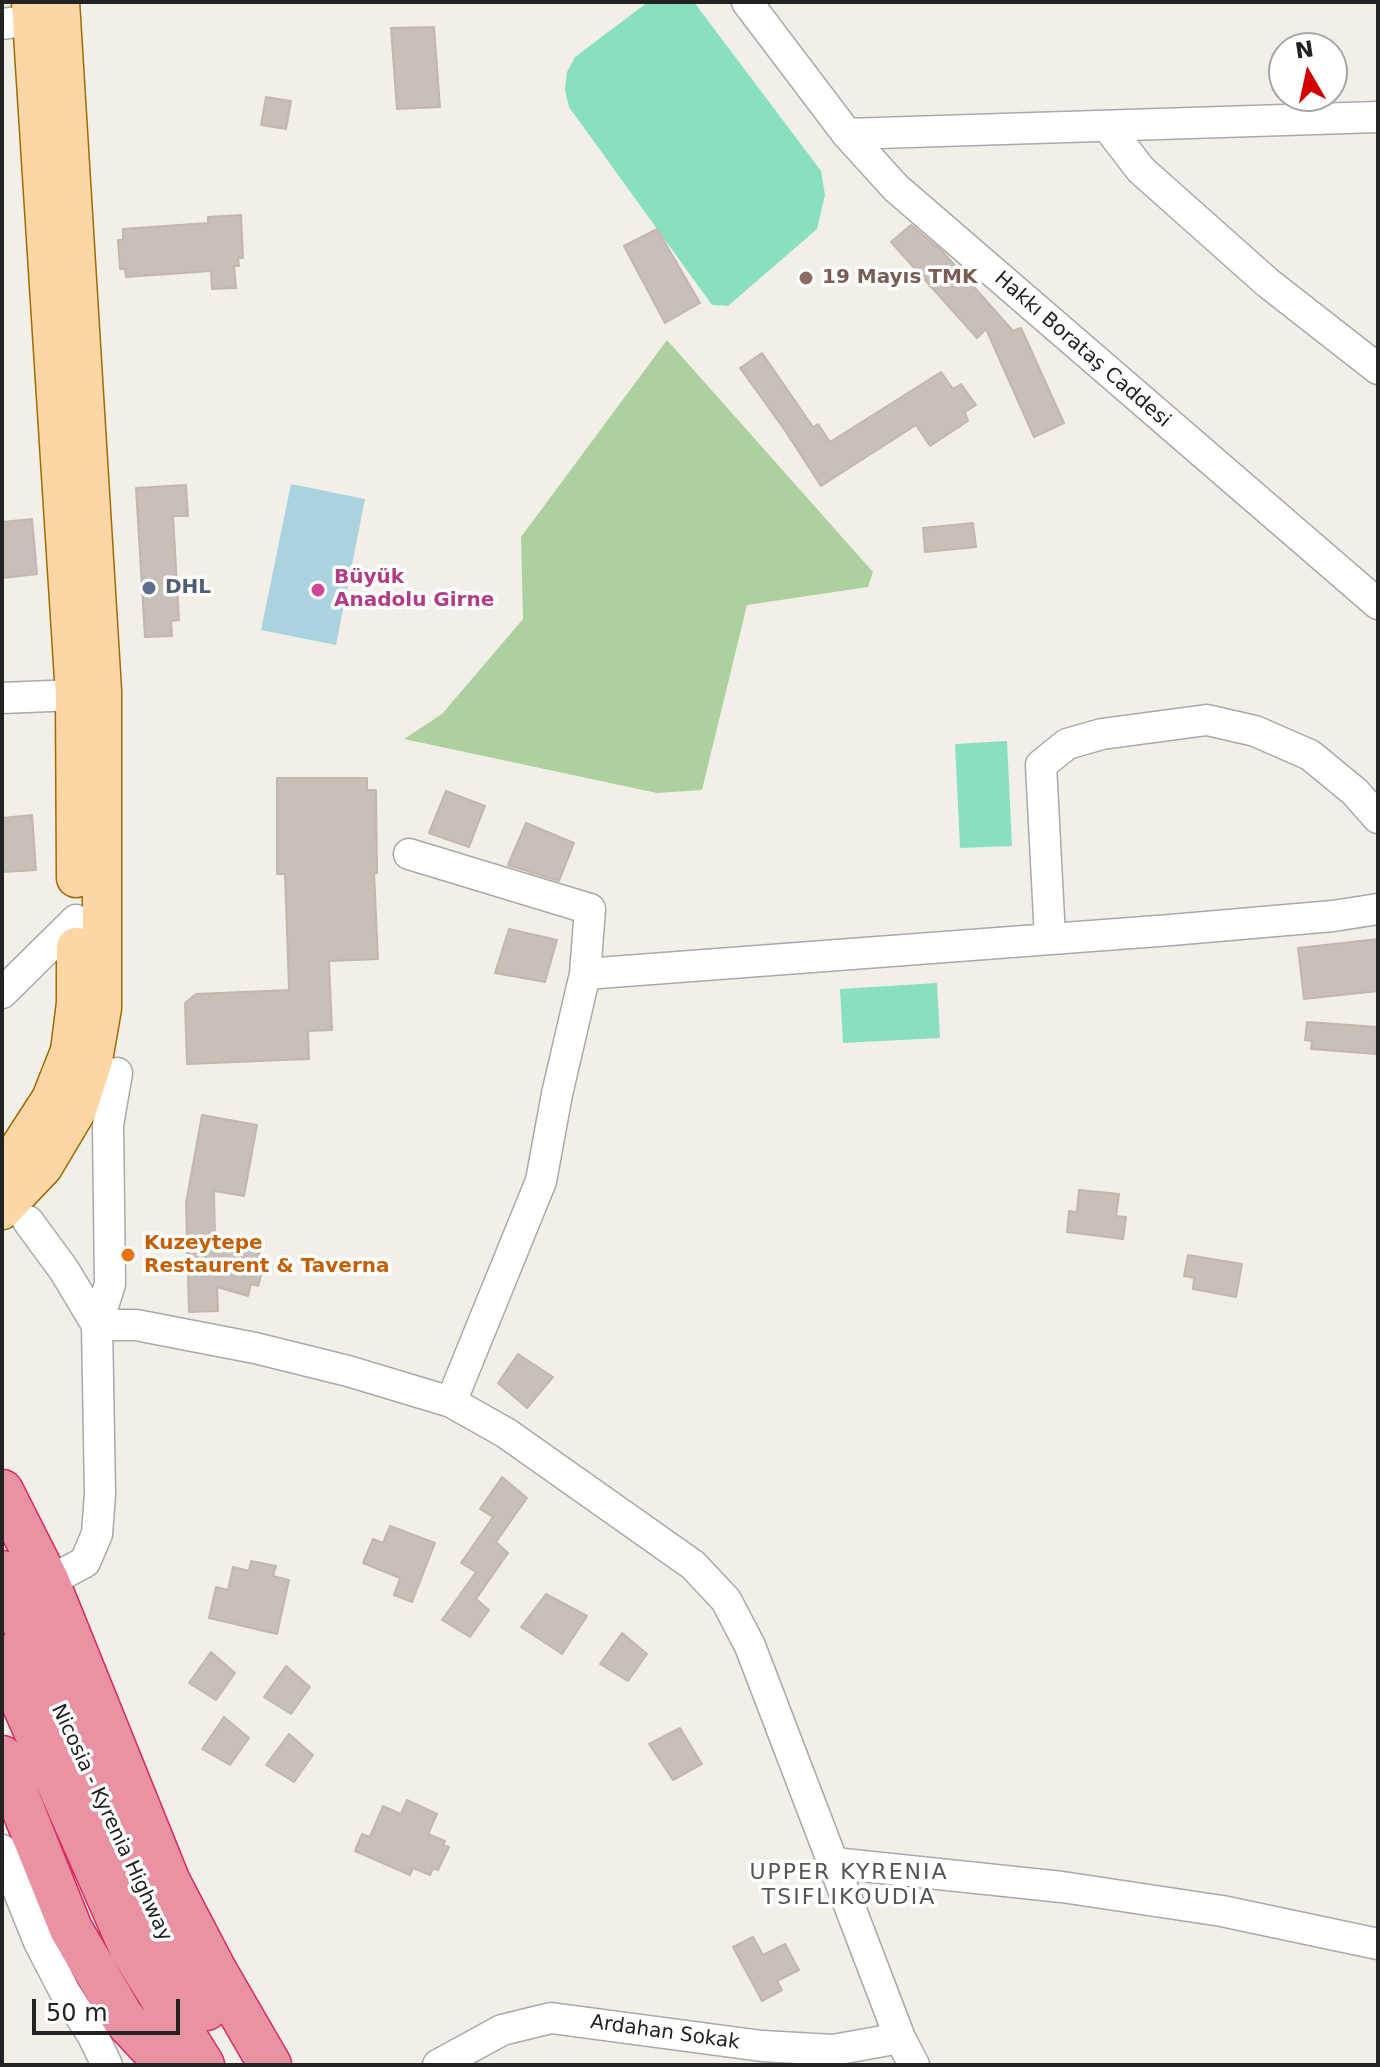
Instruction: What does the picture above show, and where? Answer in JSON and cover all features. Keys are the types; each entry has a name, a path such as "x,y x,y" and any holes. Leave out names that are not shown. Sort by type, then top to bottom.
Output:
{"highway":[{"path":"2,1491 48,1582 169,1882 270,2065"},
{"name":"Nicosia - Kyrenia Highway","path":"2,1572 62,1717 160,1933 240,2065"},
{"name":"Nicosia - Kyrenia Highway","path":"2,1656 130,1947 203,2065"},
{"path":"2,1757 71,1929 123,2018 167,2065"}],"main road":[{"path":"2,1168 18,1150 51,1099 70,1051 76,1003 75,695 31,12"},
{"path":"15,1216 77,1110 93,1060 102,1008 102,691 31,12"}],"street":[{"name":"Hakkı Borataş Caddesi","path":"747,2 847,134 896,188 1378,604"},
{"path":"847,134 1378,117"},
{"path":"1107,126 1141,170 1268,283 1378,369"},
{"path":"2,698 75,695"},
{"path":"1050,938 1041,765 1067,744 1102,734 1207,720 1255,731 1310,755 1355,792 1378,818"},
{"path":"409,854 590,909 585,974 557,1094 541,1181 451,1402"},
{"path":"585,974 1318,917 1378,909"},
{"path":"2,993 76,920"},
{"path":"48,1582 85,1562 97,1534 100,1494 97,1325 110,1284 108,1125 117,1073"},
{"path":"15,1216 64,1270 97,1325"},
{"path":"97,1325 136,1325 255,1348 348,1371 451,1402 506,1433 693,1565 726,1600 750,1646 900,2038 914,2065"},
{"path":"2,1850 39,1942 107,2065"},
{"path":"834,1863 1062,1887 1222,1911 1378,1944"},
{"name":"Ardahan Sokak","path":"438,2065 502,2030 551,2018 762,2046 833,2050 900,2038"}],"green space":[{"path":"648,2 694,2 821,171 825,195 817,229 728,306 712,305 569,107 565,90 567,72 575,57"},
{"path":"667,340 873,572 868,587 747,605 702,790 657,793 404,739 442,714 523,619 521,537"},
{"path":"1007,741 1012,846 960,848 955,744"},
{"path":"937,983 940,1038 843,1043 840,989"}],"water":[{"path":"291,484 365,499 336,645 261,630"}],"building":[{"path":"434,27 440,107 397,109 391,28"},
{"path":"266,97 291,101 286,129 261,125"},
{"path":"241,215 243,258 238,258 239,266 234,266 236,288 212,289 211,271 126,277 125,269 120,269 118,240 123,240 123,229 208,223 208,217"},
{"path":"911,225 942,251 1013,331 1021,328 1064,423 1034,437 986,329 977,338 891,242"},
{"path":"657,229 700,303 665,323 624,246"},
{"path":"762,353 813,427 818,424 830,442 941,372 953,389 961,384 976,405 965,412 968,421 930,446 916,425 821,486 740,368"},
{"path":"186,485 188,516 173,516 179,620 171,621 172,636 145,637 136,488"},
{"path":"32,519 37,574 2,578 2,522"},
{"path":"973,523 976,547 925,552 923,528"},
{"path":"277,778 367,778 367,790 376,790 377,873 374,873 378,959 329,961 332,1030 308,1031 309,1059 187,1064 185,1003 196,994 289,990 285,874 277,874"},
{"path":"446,791 485,806 469,847 429,833"},
{"path":"32,815 36,870 2,872 2,818"},
{"path":"526,823 574,843 559,881 508,865"},
{"path":"509,929 557,940 545,982 495,973"},
{"path":"1378,939 1378,991 1304,999 1298,948"},
{"path":"1307,1022 1378,1027 1376,1054 1311,1049 1312,1041 1305,1040"},
{"path":"202,1115 257,1125 244,1196 214,1191 215,1238 260,1251 256,1264 264,1266 258,1286 251,1284 248,1296 217,1287 218,1311 189,1312 186,1203"},
{"path":"1079,1190 1119,1194 1116,1216 1126,1217 1123,1239 1067,1232 1069,1211 1077,1212"},
{"path":"1188,1255 1242,1264 1236,1297 1193,1289 1194,1278 1184,1276"},
{"path":"518,1354 553,1377 527,1408 498,1383"},
{"path":"502,1477 527,1498 496,1542 508,1553 476,1599 489,1610 470,1637 442,1620 476,1572 461,1563 493,1517 480,1509"},
{"path":"390,1526 435,1543 412,1602 394,1595 400,1578 363,1563 373,1539 383,1543"},
{"path":"251,1561 276,1566 273,1576 289,1580 277,1634 209,1618 216,1587 228,1590 233,1567 249,1571"},
{"path":"546,1594 587,1616 562,1654 521,1627"},
{"path":"622,1633 647,1654 628,1681 600,1664"},
{"path":"211,1652 235,1673 216,1700 189,1683"},
{"path":"286,1666 310,1687 291,1714 264,1697"},
{"path":"224,1717 249,1738 230,1765 202,1749"},
{"path":"680,1728 702,1764 673,1780 649,1744"},
{"path":"289,1734 313,1755 294,1782 266,1765"},
{"path":"407,1800 437,1814 428,1834 445,1841 443,1845 449,1847 438,1870 433,1868 430,1875 413,1868 410,1875 355,1851 362,1834 370,1837 383,1806 401,1814"},
{"path":"753,1937 763,1955 785,1944 799,1970 777,1981 782,1990 762,2001 733,1947"}],"place":[{"name":"19 Mayıs TMK","path":"806,278"},
{"name":"DHL","path":"149,588"},
{"name":"Büyük Anadolu Girne","path":"318,590"},
{"name":"Kuzeytepe Restaurent & Taverna","path":"128,1255"}],"district":[{"name":"UPPER KYRENIA TSIFLIKOUDIA","path":"849,1886"}]}
